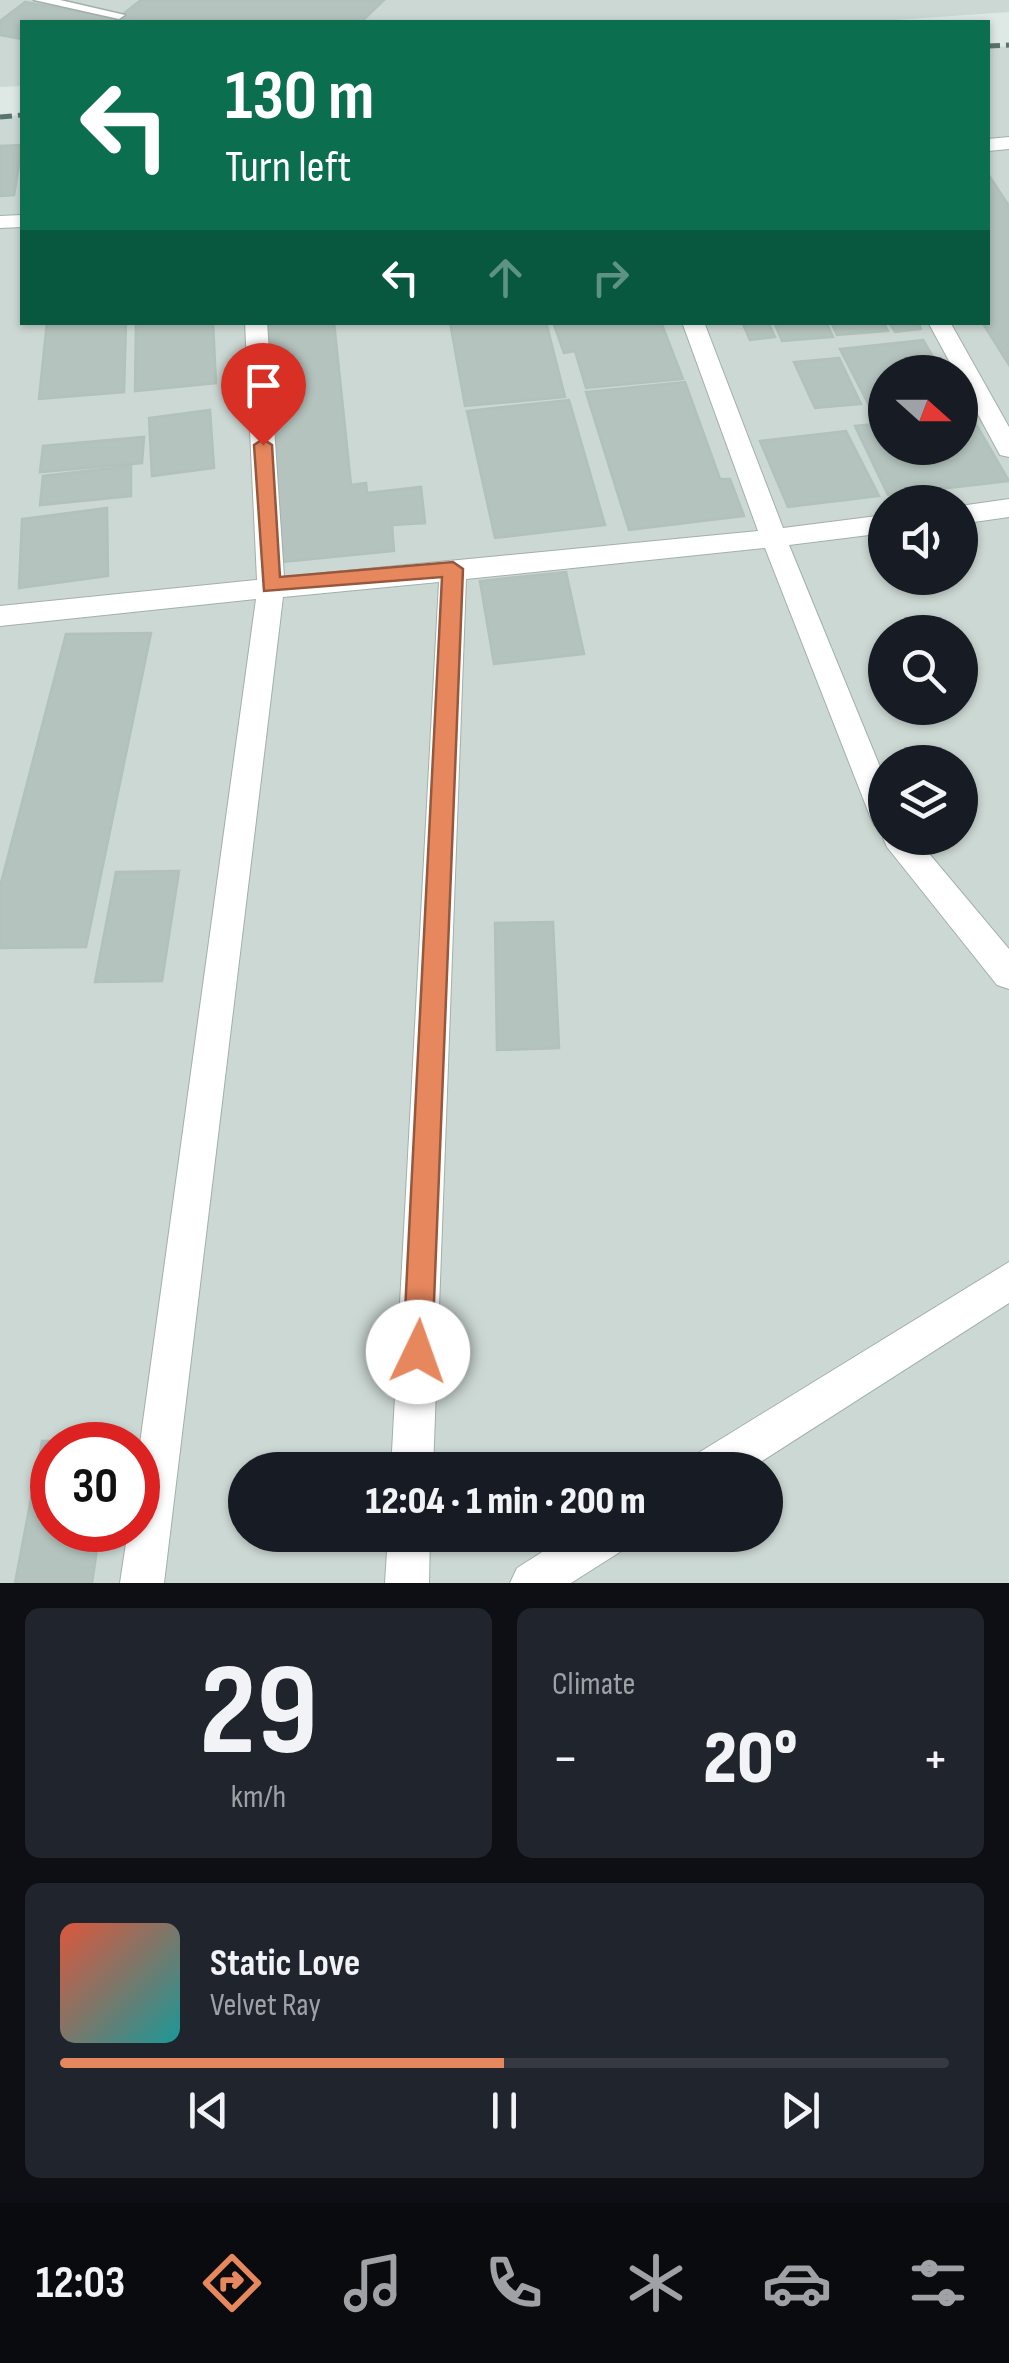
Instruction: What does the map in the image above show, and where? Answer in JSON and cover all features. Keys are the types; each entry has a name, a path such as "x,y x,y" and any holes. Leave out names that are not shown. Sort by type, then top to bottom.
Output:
{"street":[{"path":"142,1583 271,586 256,325"},
{"path":"694,325 868,774"},
{"path":"941,325 1009,450"},
{"path":"978,512 1009,508"},
{"path":"0,616 868,526"},
{"path":"413,1452 453,569"},
{"path":"912,855 1009,974"},
{"path":"738,1452 1009,1281"},
{"path":"407,1583 408,1552"},
{"path":"532,1583 581,1552"}],"lane":[{"path":"40,0 119,15"}],"shaded area":[{"path":"0,0 1009,0 1009,12 895,20 20,20 20,86 0,87"},
{"path":"1009,46 1009,1583 0,1583 0,117 20,115 20,325 990,325 990,48"}],"building":[{"path":"141,0 384,0 363,20 117,19"},
{"path":"25,2 128,20 20,20 20,39 0,35 0,21"},
{"path":"20,145 14,195 0,196 0,146"},
{"path":"990,177 1009,206 1009,365 984,325 990,325"},
{"path":"47,325 126,325 124,392 39,399"},
{"path":"136,325 213,325 216,383 135,391"},
{"path":"265,325 334,325 351,485 366,483 367,493 421,487 425,523 392,525 394,551 283,562"},
{"path":"451,325 547,325 565,397 465,406"},
{"path":"554,325 662,325 683,379 586,388 575,351 564,353"},
{"path":"743,325 769,325 775,337 750,340"},
{"path":"775,325 827,325 833,337 782,341"},
{"path":"832,325 885,325 888,331 837,335"},
{"path":"891,325 919,325 921,329 895,332"},
{"path":"923,340 932,355 868,355 868,403 840,349"},
{"path":"839,358 861,404 815,408 794,362"},
{"path":"685,382 720,479 730,479 744,516 629,530 586,392"},
{"path":"569,400 605,525 495,538 467,411"},
{"path":"210,410 214,468 152,476 149,418"},
{"path":"868,425 868,453 855,426"},
{"path":"978,428 1009,481 974,485 883,485 874,465 978,465"},
{"path":"846,431 873,485 868,485 868,497 788,507 760,441"},
{"path":"144,437 142,463 40,472 43,446"},
{"path":"131,466 131,496 40,505 43,476"},
{"path":"107,508 108,576 19,588 22,519"},
{"path":"566,572 584,654 494,664 480,581"},
{"path":"151,633 86,947 0,948 0,887 66,634"},
{"path":"179,871 162,981 95,982 116,872"},
{"path":"553,922 559,1048 497,1050 495,923"},
{"path":"30,1504 30,1552 97,1552 92,1583 15,1583"}],"railway":[{"path":"990,46 1009,45"},
{"path":"0,117 20,115"}],"route":[{"path":"263,445 271,586 453,569 418,1352"}]}
